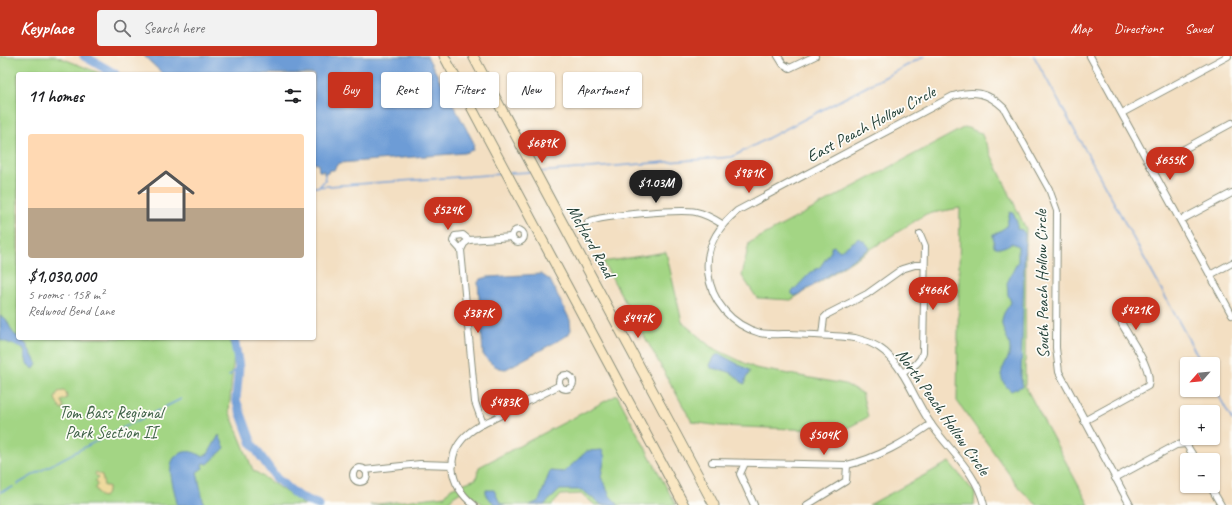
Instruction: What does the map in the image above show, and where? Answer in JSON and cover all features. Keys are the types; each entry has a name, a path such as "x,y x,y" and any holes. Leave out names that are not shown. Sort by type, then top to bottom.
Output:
{"main road":[{"path":"444,56 684,505"},
{"name":"McHard Road","path":"473,56 714,505"}],"street":[{"path":"778,56 786,67 793,68 815,56"},
{"path":"1090,56 1232,315"},
{"path":"1122,113 1228,56"},
{"name":"East Peach Hollow Circle","path":"822,335 760,333 737,323 725,312 711,288 708,268 711,245 722,224 744,207 953,96 965,93 982,93"},
{"name":"South Peach Hollow Circle","path":"982,93 998,102 1008,114 1055,203 1058,227 1056,357 1062,381 1130,505"},
{"path":"1152,167 1232,123"},
{"path":"1181,220 1232,193"},
{"path":"588,222 603,217 695,212 710,217 722,224"},
{"path":"902,374 921,360 923,352 924,246 920,234"},
{"path":"484,424 475,402 464,245 512,237"},
{"path":"1210,275 1232,263"},
{"path":"822,335 824,318 828,314 867,294 902,269 915,265 924,265"},
{"path":"1084,421 1148,386 1150,376 1122,324"},
{"name":"North Peach Hollow Circle","path":"822,335 855,338 868,341 885,352 902,374 931,424 978,486 984,505"},
{"path":"474,505 464,498 457,488 452,470 456,450 464,437 484,424 560,385"},
{"path":"712,462 847,465 866,460 887,451 931,424"},
{"path":"1116,478 1176,445 1186,444 1192,453"},
{"path":"745,463 740,474 754,505"},
{"path":"365,470 420,464 453,465"},
{"path":"807,505 846,481 847,465"},
{"path":"1214,493 1221,505"}],"green space":[{"name":"Tom Bass Regional Park Section II","path":"0,56 56,56 97,72 16,72 16,340 229,340 234,353 229,411 253,470 305,505 0,505"},
{"path":"965,127 981,133 1026,229 1025,386 1089,505 1037,505 1019,488 957,401 960,208 926,214 791,300 757,298 742,276 749,243"},
{"path":"666,252 682,322 711,347 755,368 845,384 862,393 868,417 842,431 720,426 692,422 603,262"},
{"path":"617,395 676,505 595,505 582,494 561,495 552,505 484,505 464,490 453,497 446,505 370,505 445,496 451,488 476,479 479,467"},
{"path":"949,462 975,493 974,505 869,505"}],"sand":[{"path":"58,392 66,392 67,398 61,401 64,408 61,410 55,399"},
{"path":"96,472 102,475 104,486 108,486 108,492 104,497 100,496 95,488 97,485 95,481 98,478 95,474"}],"water":[{"path":"144,56 427,56 440,80 440,108 455,108 474,143 473,150 464,153 340,163 334,170 329,170 328,173 324,174 324,171 319,171 318,164 316,164 316,72 161,72"},
{"path":"1010,212 1014,214 1017,222 1017,229 1022,230 1025,234 1021,378 1023,386 1011,391 1005,385 1001,374 1010,349 1003,329 1002,320 1004,312 1011,302 1008,295 1007,283 1018,261 1018,246 1012,243 998,248 994,246 993,235 1006,227"},
{"path":"859,238 870,248 800,294 795,296 792,294 792,292 810,273 820,267 831,251 831,247 834,246 840,251"},
{"path":"541,274 550,280 570,320 571,330 568,335 563,338 506,369 502,369 487,360 483,354 478,282 481,279 488,277"},
{"path":"0,316 6,319 13,333 16,336 16,340 21,340 26,344 37,364 34,369 27,364 24,350 20,347 0,340"},
{"path":"719,354 749,370 745,384 732,373 711,368 710,365 715,356"},
{"path":"219,435 225,448 208,464 202,464 203,468 197,472 204,505 177,505 171,476 172,462 175,457 181,453 187,452 202,456 208,454"},
{"path":"602,450 605,457 601,477 610,496 619,505 602,505 582,490 560,490 544,505 530,505 539,501 550,471 564,472 587,451"},
{"path":"486,490 494,490 500,503 505,505 496,505 486,496"}],"waterway":[{"path":"84,56 112,72"},
{"path":"538,172 732,157 925,56"},
{"path":"1034,56 1198,357"},
{"path":"510,173 532,172"},
{"path":"320,186 325,180 325,174"},
{"path":"316,187 502,174"},
{"path":"234,340 239,367 236,400 252,444 277,479 298,496 319,505"},
{"path":"229,376 239,367"},
{"path":"1220,397 1232,420"},
{"path":"165,407 181,399"},
{"path":"18,484 70,455 159,410"},
{"path":"0,492 13,487"}]}
